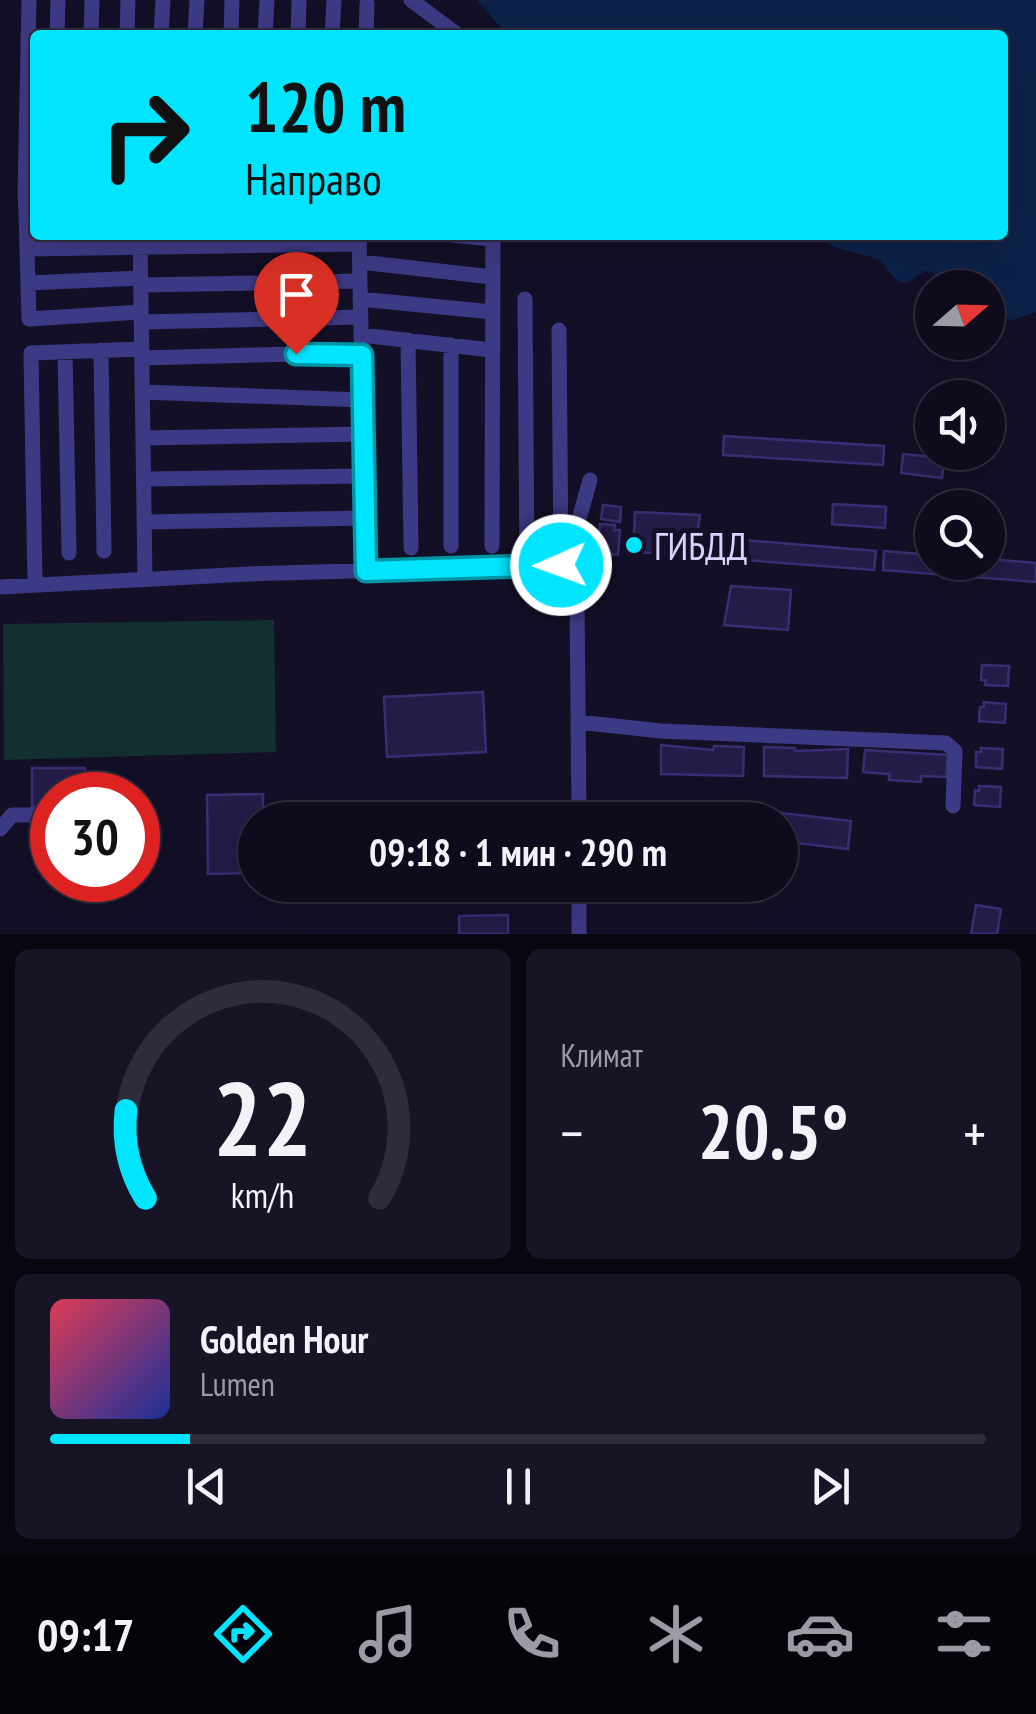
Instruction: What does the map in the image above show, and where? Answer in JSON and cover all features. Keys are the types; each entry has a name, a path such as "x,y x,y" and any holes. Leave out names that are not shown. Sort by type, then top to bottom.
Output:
{"street":[{"path":"29,0 30,106"},
{"path":"57,30 58,0"},
{"path":"91,30 92,0"},
{"path":"127,30 128,0"},
{"path":"161,30 163,0"},
{"path":"196,30 197,0"},
{"path":"230,30 232,0"},
{"path":"265,30 267,0"},
{"path":"298,30 300,0"},
{"path":"332,30 334,0"},
{"path":"411,0 451,30"},
{"path":"366,30 367,4"},
{"path":"30,222 29,318 361,317"},
{"path":"27,248 140,241 359,240 366,571"},
{"path":"492,240 492,546"},
{"path":"140,241 145,579"},
{"path":"360,262 492,276"},
{"path":"28,284 360,280"},
{"path":"360,298 492,312"},
{"path":"525,299 527,566"},
{"path":"560,330 563,565 577,597 579,802"},
{"path":"361,335 491,350"},
{"path":"408,340 410,548"},
{"path":"451,345 451,546"},
{"path":"35,584 31,353 101,350 142,354 362,355"},
{"path":"101,350 104,552"},
{"path":"65,352 68,553"},
{"path":"142,392 362,400"},
{"path":"143,438 363,434"},
{"path":"144,479 364,476"},
{"path":"563,565 590,480"},
{"path":"144,522 365,518"},
{"path":"0,587 563,565"},
{"path":"578,722 662,731 946,743 955,750 953,806"},
{"path":"0,829 12,815 30,815"},
{"path":"579,902 580,934"}],"green space":[{"path":"274,620 276,752 4,760 3,624"}],"water":[{"path":"477,0 1036,0 1036,312 1009,321 1005,311 1005,270 915,270 915,278 906,284 895,279 881,260 822,240 1008,240 1008,30 503,30"}],"building":[{"path":"724,436 884,446 883,465 723,455"},
{"path":"903,454 915,455 915,470 943,470 942,478 901,473"},
{"path":"833,504 886,507 885,528 832,524"},
{"path":"603,505 621,507 620,522 601,519"},
{"path":"635,512 700,515 694,555 633,552"},
{"path":"600,524 615,525 614,530 620,530 618,555 597,553"},
{"path":"719,538 876,551 874,570 717,558"},
{"path":"884,551 915,554 915,573 883,570"},
{"path":"1005,560 1036,563 1036,582 1005,580"},
{"path":"731,586 791,590 788,630 724,625"},
{"path":"982,665 1009,666 1008,686 985,685 986,680 981,680"},
{"path":"483,692 486,752 387,757 384,697"},
{"path":"984,702 1006,704 1005,723 979,721"},
{"path":"661,745 713,750 714,746 744,747 743,776 661,774"},
{"path":"764,747 795,751 848,749 847,778 764,776"},
{"path":"981,748 1003,749 1002,769 976,767 976,752 981,752"},
{"path":"865,750 948,755 946,777 921,776 921,782 889,780 889,774 863,772"},
{"path":"32,768 85,768 85,772 32,772"},
{"path":"979,786 1001,787 1000,807 974,805"},
{"path":"263,794 263,802 238,802 238,873 208,874 207,795"},
{"path":"798,815 851,821 848,849 798,843"},
{"path":"976,905 1001,909 997,934 971,934"},
{"path":"508,915 508,934 459,934 459,916"}],"place":[{"name":"ГИБДД","path":"634,545"}],"route":[{"path":"296,354 362,355 366,571 561,565"}]}
